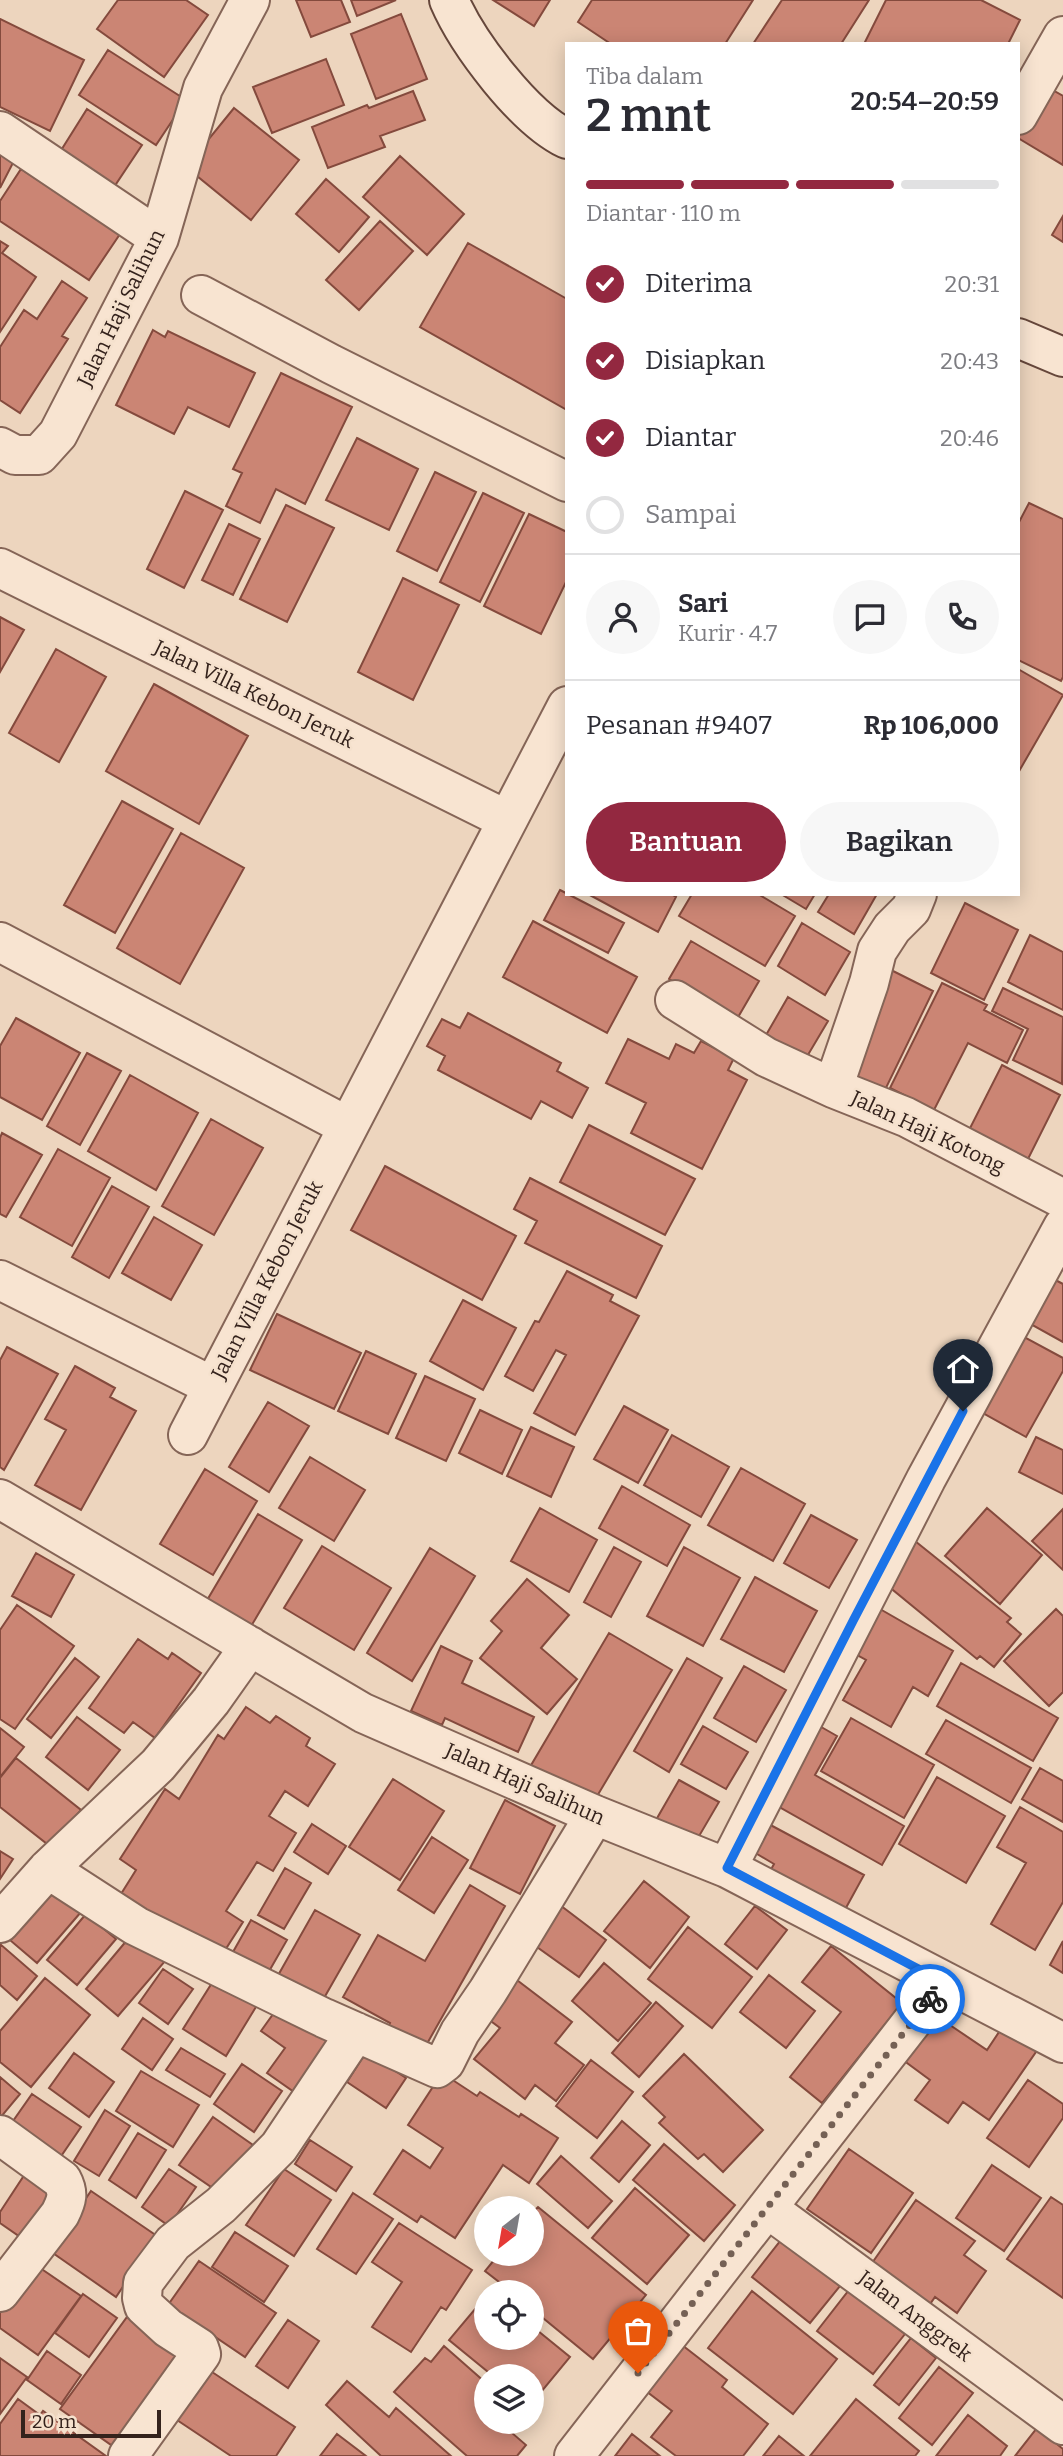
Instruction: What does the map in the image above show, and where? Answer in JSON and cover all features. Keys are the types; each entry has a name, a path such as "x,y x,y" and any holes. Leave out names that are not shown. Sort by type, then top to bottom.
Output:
{"street":[{"name":"Jalan Haji Salihun","path":"0,447 15,455 38,455 58,434 159,237 203,88 250,0"},
{"path":"449,0 458,22 510,93 565,137"},
{"path":"1020,111 1063,36"},
{"path":"0,131 159,237"},
{"path":"201,295 331,364 565,481"},
{"path":"1020,339 1063,356"},
{"name":"Jalan Villa Kebon Jeruk","path":"0,568 507,820"},
{"name":"Jalan Villa Kebon Jeruk","path":"188,1434 565,710"},
{"name":"Jalan Haji Kotong","path":"915,896 911,909 892,928 877,951 869,983 833,1088 906,1117 1063,1199"},
{"path":"0,942 347,1126"},
{"path":"675,1000 766,1057 833,1088"},
{"path":"727,1868 926,1479 1063,1227"},
{"path":"0,1280 212,1386"},
{"name":"Jalan Haji Salihun","path":"0,1499 363,1713 594,1815 727,1868 1063,2043"},
{"path":"0,1923 48,1870 158,1765 211,1701 250,1646"},
{"path":"48,1870 136,1926 437,2068 445,2062 460,2032 488,1991 594,1815"},
{"path":"574,2456 943,1982"},
{"path":"128,2456 201,2354 198,2348 168,2328 144,2306 143,2283 173,2243 221,2205 279,2147 356,2032"},
{"path":"0,2136 62,2180 68,2191 61,2214 0,2292"},
{"name":"Jalan Anggrek","path":"766,2208 1063,2425"}],"building":[{"path":"118,0 186,0 208,15 164,77 97,29"},
{"path":"296,0 341,0 350,22 311,37"},
{"path":"351,0 396,0 357,16"},
{"path":"493,0 550,0 534,26"},
{"path":"592,0 753,0 726,42 608,42 578,22"},
{"path":"782,0 869,0 842,42 754,42"},
{"path":"886,0 981,0 1020,20 1009,42 865,42"},
{"path":"401,14 427,79 376,99 351,34"},
{"path":"0,19 84,60 50,131 0,107"},
{"path":"108,50 186,100 156,145 79,95"},
{"path":"326,59 344,105 272,133 253,87"},
{"path":"1042,84 1063,96 1063,165 1020,139 1020,121"},
{"path":"413,91 425,120 380,136 385,147 328,168 312,127 367,105 369,108"},
{"path":"234,108 299,160 251,220 186,167"},
{"path":"87,109 142,145 114,187 60,152"},
{"path":"0,151 15,159 0,188"},
{"path":"400,156 464,214 427,255 363,197"},
{"path":"21,169 120,234 89,280 0,221 0,201"},
{"path":"326,179 369,217 339,252 296,214"},
{"path":"1063,216 1063,242 1052,235"},
{"path":"380,221 413,251 359,310 326,280"},
{"path":"0,241 8,246 2,253 36,277 0,332"},
{"path":"468,243 565,298 565,409 420,327"},
{"path":"62,281 87,298 62,336 68,339 20,413 0,400 0,347 24,310 37,319"},
{"path":"153,330 165,337 168,331 255,373 229,427 188,407 174,434 116,405"},
{"path":"281,373 352,407 305,504 276,489 260,523 226,506 242,473 233,469"},
{"path":"357,438 418,469 389,530 326,500"},
{"path":"435,472 476,492 437,571 397,551"},
{"path":"185,491 223,510 184,588 147,569"},
{"path":"483,493 524,513 480,602 440,582"},
{"path":"1029,503 1063,519 1061,681 1020,661 1020,520"},
{"path":"286,505 334,528 287,622 240,599"},
{"path":"529,514 565,531 565,584 541,634 484,606"},
{"path":"229,524 260,539 233,595 202,580"},
{"path":"403,578 459,605 413,700 358,672"},
{"path":"0,617 24,630 0,672"},
{"path":"56,649 106,677 59,762 9,733"},
{"path":"1020,670 1063,695 1020,770"},
{"path":"154,684 248,736 199,824 106,771"},
{"path":"122,801 173,829 115,933 64,905"},
{"path":"181,833 244,868 180,984 117,948"},
{"path":"560,890 565,893 565,896 572,896 624,923 608,953 544,920"},
{"path":"592,896 674,896 658,932"},
{"path":"691,896 761,896 795,916 765,966 679,916"},
{"path":"784,896 814,896 806,909"},
{"path":"828,896 876,896 854,934 818,912"},
{"path":"965,903 1018,930 984,1000 931,973"},
{"path":"533,921 637,977 607,1033 503,977"},
{"path":"802,923 850,952 825,995 778,966"},
{"path":"1030,935 1063,952 1063,1010 1008,982"},
{"path":"691,941 759,981 737,1019 669,979"},
{"path":"891,970 933,991 884,1092 841,1071"},
{"path":"942,983 987,1005 984,1010 1023,1030 1007,1063 968,1043 934,1110 890,1088"},
{"path":"1003,988 1063,1017 1062,1084 1013,1060 1028,1029 992,1011"},
{"path":"788,997 828,1021 802,1065 762,1042"},
{"path":"468,1013 561,1063 557,1071 588,1088 572,1118 541,1101 531,1119 438,1070 445,1056 427,1046 442,1019 460,1028"},
{"path":"16,1018 80,1053 42,1120 0,1097 0,1046"},
{"path":"628,1039 669,1059 676,1044 694,1053 701,1041 734,1058 728,1070 747,1080 702,1169 631,1133 646,1103 606,1083"},
{"path":"87,1053 121,1071 80,1145 47,1126"},
{"path":"1002,1065 1060,1095 1024,1167 965,1138"},
{"path":"130,1075 198,1113 156,1190 88,1151"},
{"path":"211,1119 263,1148 214,1235 162,1206"},
{"path":"589,1125 695,1179 665,1235 560,1182"},
{"path":"2,1133 42,1155 6,1217 0,1214"},
{"path":"58,1149 110,1178 72,1246 20,1217"},
{"path":"385,1166 516,1236 482,1300 351,1230"},
{"path":"530,1178 662,1246 636,1298 525,1243 537,1221 514,1209"},
{"path":"112,1186 149,1207 109,1278 72,1257"},
{"path":"154,1217 202,1245 171,1300 122,1273"},
{"path":"567,1271 613,1295 610,1301 639,1316 575,1435 534,1413 566,1355 556,1350 533,1391 505,1376 535,1321 539,1322"},
{"path":"1044,1274 1063,1284 1063,1342 1020,1318"},
{"path":"463,1300 516,1328 483,1390 430,1361"},
{"path":"277,1314 361,1353 334,1409 250,1370"},
{"path":"1015,1332 1063,1358 1063,1371 1026,1437 974,1408"},
{"path":"7,1347 58,1374 4,1470 0,1467 0,1360"},
{"path":"366,1351 416,1374 388,1434 338,1411"},
{"path":"75,1366 115,1388 110,1397 136,1411 81,1510 35,1485 66,1430 45,1419"},
{"path":"425,1376 475,1399 446,1461 396,1438"},
{"path":"268,1402 309,1426 269,1492 229,1467"},
{"path":"624,1406 668,1430 638,1483 594,1459"},
{"path":"480,1410 522,1430 502,1474 459,1453"},
{"path":"531,1427 574,1447 551,1497 507,1476"},
{"path":"672,1435 729,1467 701,1517 644,1485"},
{"path":"1036,1437 1063,1450 1063,1494 1019,1472"},
{"path":"310,1457 365,1490 334,1541 279,1508"},
{"path":"741,1468 805,1504 773,1561 708,1525"},
{"path":"205,1469 257,1501 213,1575 160,1544"},
{"path":"622,1486 690,1525 667,1566 599,1528"},
{"path":"540,1508 597,1540 569,1592 511,1561"},
{"path":"987,1508 1042,1555 1000,1604 945,1556"},
{"path":"1063,1509 1063,1570 1032,1541"},
{"path":"258,1514 302,1540 250,1628 206,1602"},
{"path":"811,1515 857,1540 829,1588 784,1563"},
{"path":"915,1541 1011,1618 1007,1622 1021,1634 994,1667 980,1656 977,1659 882,1581"},
{"path":"322,1546 391,1588 354,1650 284,1608"},
{"path":"614,1547 641,1562 611,1617 584,1602"},
{"path":"684,1547 740,1578 703,1646 647,1616"},
{"path":"430,1548 475,1576 412,1681 367,1653"},
{"path":"36,1553 74,1575 51,1617 12,1596"},
{"path":"755,1577 817,1611 784,1672 721,1639"},
{"path":"527,1579 569,1615 541,1648 577,1679 547,1714 480,1658 502,1631 491,1621"},
{"path":"17,1605 74,1646 15,1729 0,1719 0,1630"},
{"path":"873,1605 953,1651 928,1696 913,1687 891,1727 843,1700 866,1660 848,1650"},
{"path":"1056,1609 1063,1616 1063,1692 1049,1706 1004,1661"},
{"path":"609,1633 672,1670 593,1803 530,1767"},
{"path":"138,1639 168,1659 172,1653 201,1673 155,1738 133,1722 124,1733 89,1708"},
{"path":"441,1646 472,1661 462,1683 534,1717 518,1752 445,1718 442,1725 411,1711"},
{"path":"75,1658 99,1677 51,1738 27,1719"},
{"path":"687,1658 722,1678 669,1772 634,1751"},
{"path":"961,1663 1058,1718 1033,1761 937,1706"},
{"path":"744,1666 786,1690 756,1742 714,1718"},
{"path":"246,1707 270,1723 276,1716 310,1738 306,1746 335,1764 308,1806 285,1791 269,1816 296,1833 273,1871 257,1862 226,1911 243,1922 220,1958 121,1894 136,1870 120,1859 165,1789 179,1799 218,1735 224,1739"},
{"path":"77,1717 120,1750 88,1790 46,1757"},
{"path":"851,1718 934,1765 904,1818 821,1771"},
{"path":"809,1720 837,1736 815,1775 904,1826 882,1865 767,1800"},
{"path":"946,1720 1031,1768 1011,1803 926,1754"},
{"path":"703,1726 748,1752 726,1789 681,1764"},
{"path":"0,1728 24,1747 0,1777"},
{"path":"16,1758 81,1810 51,1847 0,1807 0,1778"},
{"path":"1040,1768 1063,1781 1063,1822 1022,1799"},
{"path":"937,1777 1005,1816 966,1883 899,1844"},
{"path":"393,1779 444,1811 400,1880 349,1847"},
{"path":"679,1780 719,1802 695,1843 656,1820"},
{"path":"505,1800 555,1826 520,1894 470,1868"},
{"path":"1020,1807 1063,1832 1063,1902 1035,1950 991,1924 1026,1863 997,1847"},
{"path":"763,1821 864,1875 842,1915 769,1873 774,1864 747,1848"},
{"path":"312,1824 346,1846 328,1874 294,1852"},
{"path":"432,1837 468,1860 434,1913 398,1890"},
{"path":"0,1851 13,1859 0,1879"},
{"path":"285,1868 311,1883 284,1929 258,1915"},
{"path":"644,1881 689,1917 650,1968 604,1931"},
{"path":"47,1883 81,1912 37,1963 4,1935"},
{"path":"470,1885 505,1906 424,2049 388,2027 390,2023 343,1997 378,1935 425,1961"},
{"path":"552,1899 606,1940 579,1977 523,1937"},
{"path":"755,1906 787,1930 757,1969 725,1944"},
{"path":"315,1910 360,1935 320,2005 276,1979"},
{"path":"86,1914 116,1939 77,1985 47,1960"},
{"path":"251,1920 287,1940 268,1973 233,1952"},
{"path":"688,1927 752,1977 712,2028 648,1979"},
{"path":"133,1933 166,1960 118,2016 86,1989"},
{"path":"1063,1941 1063,1973 1050,1965"},
{"path":"0,1944 37,1976 17,2000 0,1985"},
{"path":"831,1946 902,2003 822,2103 790,2077 841,2012 802,1982"},
{"path":"604,1963 651,2003 618,2041 572,2001"},
{"path":"163,1969 193,1989 168,2024 139,2003"},
{"path":"509,1974 572,2022 555,2043 584,2065 556,2101 535,2085 525,2099 474,2059 500,2028 480,2013"},
{"path":"217,1975 259,2002 226,2056 183,2029"},
{"path":"769,1975 815,2011 786,2048 740,2012"},
{"path":"45,1978 90,2015 31,2087 0,2062 0,2031"},
{"path":"656,2002 683,2026 639,2077 612,2053"},
{"path":"276,2010 336,2038 297,2094 267,2073 285,2048 261,2031"},
{"path":"935,2015 987,2050 1003,2026 1038,2049 989,2120 963,2102 948,2123 915,2100 930,2080 903,2060"},
{"path":"143,2018 173,2039 152,2070 122,2049"},
{"path":"181,2048 225,2074 210,2097 166,2070"},
{"path":"366,2052 406,2078 386,2108 347,2082"},
{"path":"74,2053 114,2082 89,2117 49,2088"},
{"path":"684,2054 763,2130 723,2172 704,2154 698,2159 659,2123 665,2117 643,2096"},
{"path":"591,2060 633,2092 597,2138 556,2106"},
{"path":"242,2064 282,2091 254,2132 214,2104"},
{"path":"141,2071 199,2105 173,2147 116,2111"},
{"path":"442,2073 477,2096 480,2092 558,2138 529,2183 503,2165 483,2196 474,2196 474,2209 455,2238 421,2216 417,2222 374,2194 403,2150 430,2168 443,2148 408,2125"},
{"path":"0,2077 20,2094 0,2118"},
{"path":"1028,2080 1063,2104 1063,2118 1029,2167 987,2138"},
{"path":"32,2094 81,2127 55,2165 6,2131"},
{"path":"105,2110 130,2126 99,2176 74,2161"},
{"path":"213,2117 253,2145 220,2193 179,2165"},
{"path":"622,2121 650,2145 619,2182 591,2158"},
{"path":"138,2133 166,2150 136,2198 109,2180"},
{"path":"310,2140 352,2167 336,2191 295,2164"},
{"path":"664,2144 735,2205 704,2241 633,2180"},
{"path":"849,2149 913,2193 871,2253 807,2209"},
{"path":"561,2156 612,2201 588,2228 537,2184"},
{"path":"992,2165 1041,2198 1004,2251 956,2218"},
{"path":"169,2169 196,2187 169,2226 142,2207"},
{"path":"284,2169 331,2200 294,2256 246,2225"},
{"path":"25,2174 57,2196 26,2241 0,2223 0,2212"},
{"path":"635,2188 689,2235 647,2284 592,2238"},
{"path":"91,2191 157,2236 116,2297 50,2251"},
{"path":"353,2193 393,2219 356,2274 317,2249"},
{"path":"1051,2197 1063,2205 1063,2298 1007,2259"},
{"path":"916,2200 975,2241 964,2255 986,2271 957,2313 935,2297 928,2307 870,2266"},
{"path":"544,2212 646,2295 593,2359 544,2319 544,2280 497,2280 485,2271 489,2266 544,2266"},
{"path":"399,2223 472,2270 446,2310 441,2307 411,2352 372,2327 402,2282 372,2262"},
{"path":"235,2232 288,2266 264,2302 212,2267"},
{"path":"781,2240 840,2286 810,2323 752,2277"},
{"path":"27,2259 81,2296 38,2355 0,2328 0,2297"},
{"path":"199,2261 276,2313 245,2357 168,2305"},
{"path":"849,2290 905,2334 873,2374 817,2331"},
{"path":"752,2291 837,2359 793,2414 708,2348"},
{"path":"83,2294 117,2318 89,2357 55,2333"},
{"path":"474,2310 474,2350 544,2350 544,2336 570,2357 544,2388 544,2364 478,2364 449,2340"},
{"path":"127,2317 181,2355 114,2447 60,2409"},
{"path":"288,2320 319,2341 288,2388 256,2366"},
{"path":"911,2338 936,2358 899,2405 874,2385"},
{"path":"682,2345 727,2380 722,2387 768,2424 743,2456 676,2456 651,2437 672,2411 646,2391"},
{"path":"444,2346 474,2372 474,2434 513,2434 526,2445 517,2456 467,2456 394,2392 425,2358 431,2362"},
{"path":"47,2351 81,2375 61,2404 27,2380"},
{"path":"0,2358 27,2377 0,2414"},
{"path":"939,2367 973,2393 932,2445 899,2418"},
{"path":"206,2368 295,2427 276,2456 231,2456 174,2418"},
{"path":"347,2381 389,2417 396,2408 451,2456 381,2456 326,2405"},
{"path":"18,2399 40,2415 43,2411 106,2456 0,2456 0,2424"},
{"path":"856,2399 919,2451 915,2456 810,2456"},
{"path":"968,2415 1007,2446 1000,2456 936,2456"},
{"path":"1037,2428 1063,2449 1063,2456 1015,2456"},
{"path":"337,2434 366,2456 320,2456"},
{"path":"632,2434 660,2456 615,2456"},
{"path":"779,2436 804,2456 763,2456"}],"way so far":[{"path":"638,2373 930,1999"}],"route":[{"path":"930,1999 943,1982 727,1868 963,1411"}]}
